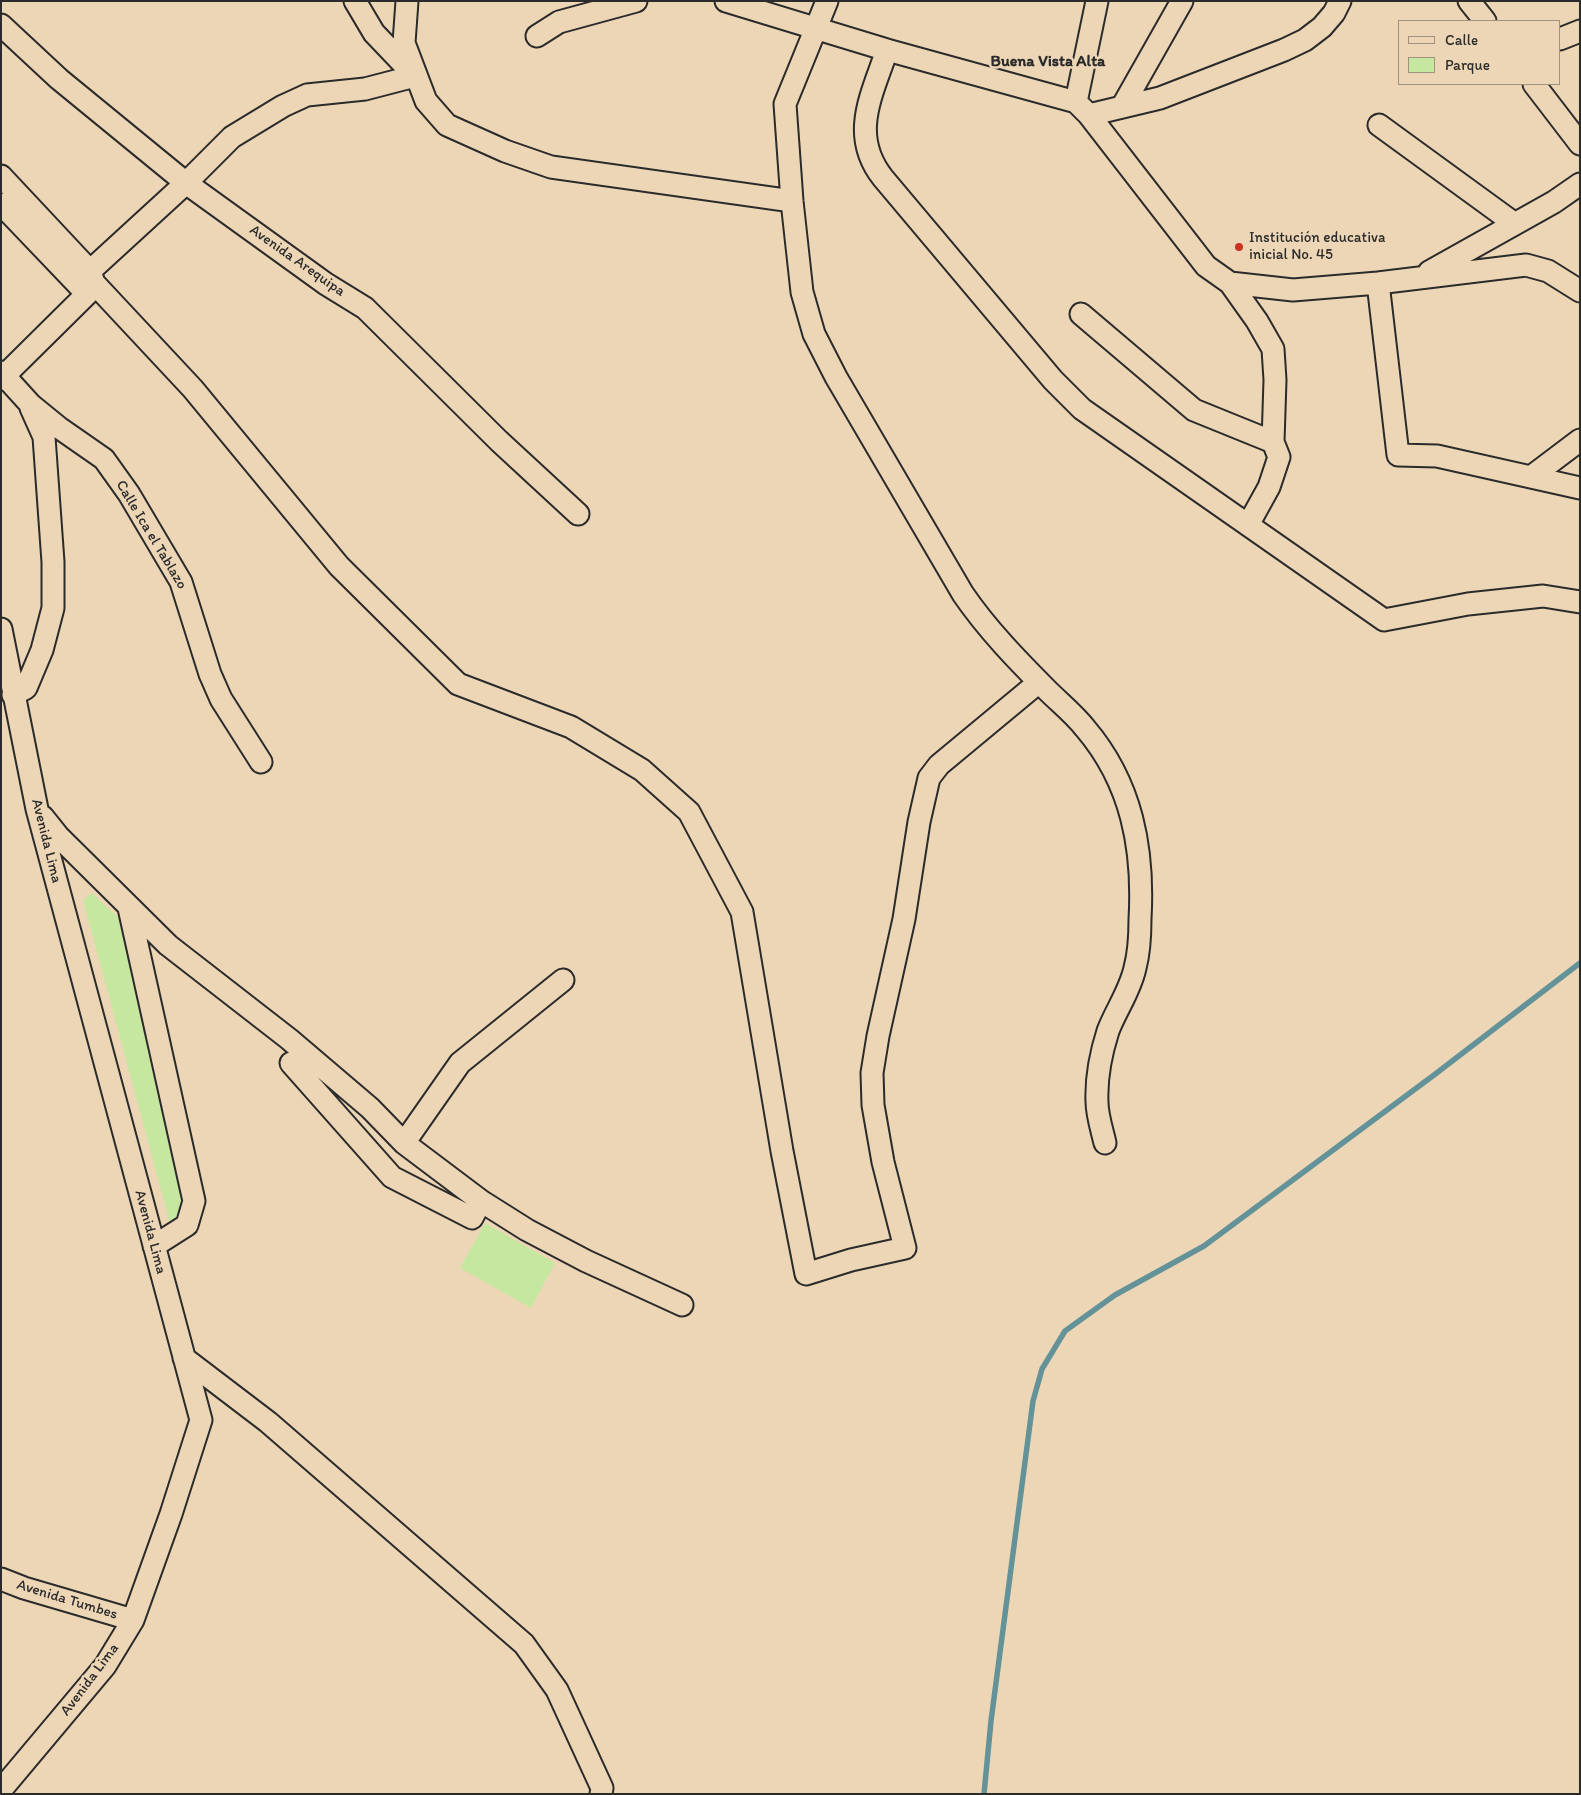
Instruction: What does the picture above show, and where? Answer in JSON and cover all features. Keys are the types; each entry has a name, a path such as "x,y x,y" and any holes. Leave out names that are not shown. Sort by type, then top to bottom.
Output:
{"street":[{"path":"355,1 374,33 415,76"},
{"path":"407,1 404,43 426,101 447,125 505,151 551,167 792,201"},
{"path":"537,36 559,22 636,1"},
{"path":"726,1 1083,108 1122,107 1160,98 1284,50 1305,40 1322,27 1334,13 1340,1"},
{"path":"827,1 785,104 792,201 802,292 814,334 836,377 963,594 981,620 1085,728 1113,770 1126,798 1132,817 1141,862 1140,936 1135,969 1108,1032 1099,1070 1097,1104 1105,1143"},
{"path":"1097,1 1083,108 1206,266 1230,283 1257,321 1273,349 1275,380 1273,442 1279,457 1270,487 1248,525"},
{"path":"1122,107 1182,1"},
{"path":"1469,1 1484,20"},
{"name":"Avenida Arequipa","path":"1,25 58,79 186,183 326,284 365,308 499,441 578,514"},
{"path":"1561,38 1580,31"},
{"path":"887,50 866,114 864,126 867,150 876,169 1067,395 1098,422 1384,620 1468,604 1543,596 1580,602"},
{"path":"2,376 232,137 283,106 306,95 365,89 415,76"},
{"path":"1535,85 1580,144"},
{"path":"1379,125 1516,224"},
{"path":"1,176 90,283"},
{"path":"1419,278 1554,202 1580,184"},
{"path":"2,204 90,283 193,389 339,566 458,684 571,727 642,770 688,812 742,912 782,1152 806,1274 851,1260 905,1248 883,1162 873,1105 872,1073 878,1036 904,919 919,822 929,778 939,765 1039,682"},
{"path":"1230,283 1293,290 1378,283 1526,264 1548,271 1580,291"},
{"path":"1378,283 1398,455 1438,456 1580,488"},
{"path":"1081,314 1194,410 1273,442"},
{"name":"Calle Ica el Tablazo","path":"2,376 30,405 104,460 129,494 182,582 210,674 221,698 261,762"},
{"path":"13,695 26,688 42,650 52,608 53,562 44,437 30,405"},
{"path":"1531,477 1580,440"},
{"name":"Avenida Lima","path":"1,629 37,809 201,1420 171,1514 133,1620 105,1666 1,1790"},
{"path":"37,809 58,837 168,945 274,1028 370,1108 404,1143 481,1201 527,1230 586,1261 682,1305"},
{"path":"129,908 194,1201 186,1225 154,1246"},
{"path":"404,1143 460,1063 563,980"},
{"path":"291,1063 392,1177 472,1218 481,1201"},
{"path":"184,1358 268,1422 524,1644 557,1690 602,1788 601,1794"},
{"name":"Avenida Tumbes","path":"1,1579 24,1588 133,1620"}],"green space":[{"path":"92,893 125,924 188,1198 180,1224 171,1227 83,900"},
{"path":"485,1223 555,1263 531,1308 460,1268"}],"waterway":[{"path":"984,1794 991,1721 1033,1401 1042,1369 1065,1331 1115,1295 1204,1246 1434,1075 1580,963"}],"place":[{"name":"Institución educativa inicial No. 45","path":"1239,247"}],"district":[{"name":"Buena Vista Alta","path":"1048,62"}]}
